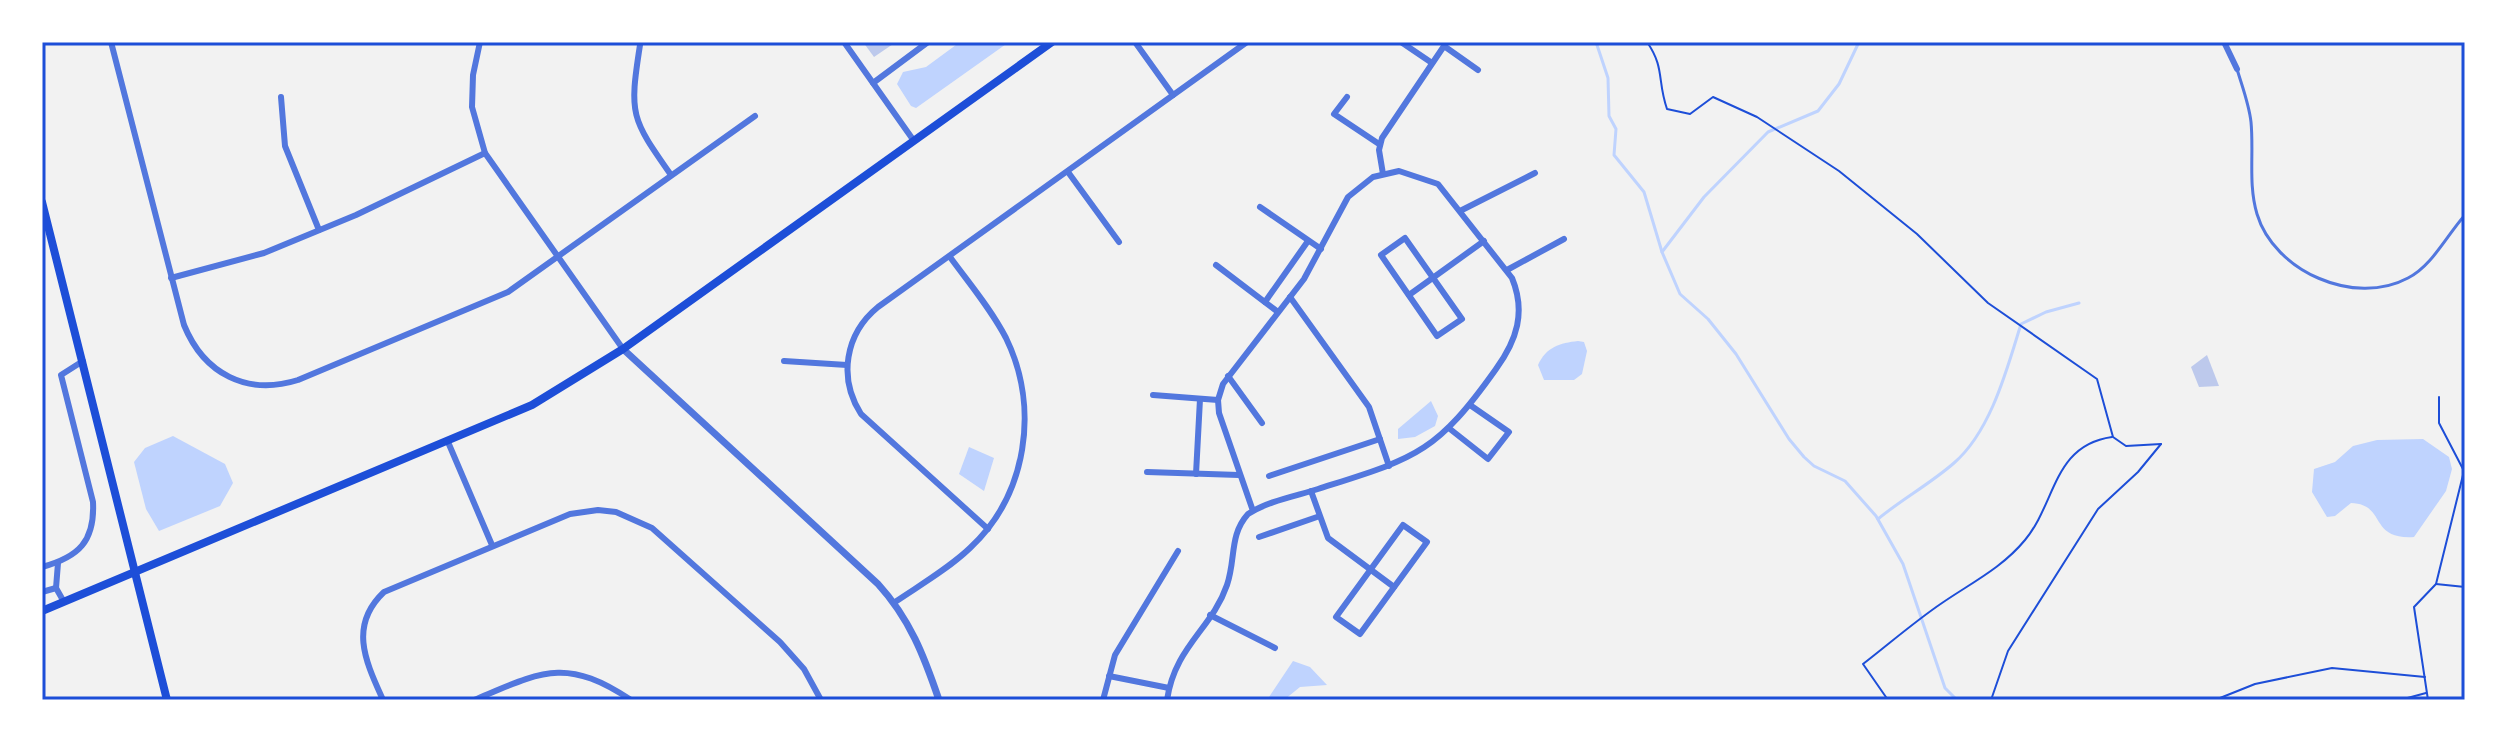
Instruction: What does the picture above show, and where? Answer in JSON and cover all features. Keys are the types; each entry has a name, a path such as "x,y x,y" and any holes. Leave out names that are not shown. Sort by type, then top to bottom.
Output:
{"main road":[{"path":"42,611 543,400 623,349 1052,42"},
{"path":"43,207 138,573 167,700"}],"street":[{"path":"111,42 184,325 207,364 233,380 266,386 298,380 489,302 755,116"},
{"path":"480,42 473,75 472,107 485,153 557,257 623,349 895,602 918,640 939,700"},
{"path":"844,42 914,141"},
{"path":"873,83 928,42"},
{"path":"1135,42 1173,95"},
{"path":"988,529 865,419 852,396 847,365 852,341 865,319 1247,42"},
{"path":"1401,42 1432,63"},
{"path":"2224,42 2237,69"},
{"path":"640,45 633,112 639,130 671,175"},
{"path":"1383,174 1379,144 1444,46 1478,70"},
{"path":"281,97 285,146 319,230"},
{"path":"1347,97 1334,114 1379,144"},
{"path":"171,278 254,257 485,153"},
{"path":"1167,700 1181,654 1227,586 1236,533 1253,511 1389,466 1423,451 1450,429 1503,359 1518,327 1518,295 1507,270 1442,188 1429,179 1399,171 1383,174 1366,180 1348,197 1321,249 1290,297 1228,376 1218,400 1239,475 1253,511"},
{"path":"1068,172 1119,242"},
{"path":"1460,211 1535,173"},
{"path":"1260,207 1321,249"},
{"path":"1405,238 1462,319 1437,336 1409,295 1381,255 1405,238"},
{"path":"1507,270 1564,239"},
{"path":"1265,302 1308,241"},
{"path":"1409,295 1484,241"},
{"path":"895,602 963,555 988,529 1008,496 1019,467 1025,427 1023,390 1015,360 1001,329 950,257"},
{"path":"1216,265 1278,312"},
{"path":"1290,297 1365,400 1389,466"},
{"path":"42,567 58,563 84,546 94,521 93,502 61,375 83,361"},
{"path":"784,361 847,365"},
{"path":"1228,376 1262,423"},
{"path":"1153,395 1218,400"},
{"path":"1196,474 1200,399"},
{"path":"1450,429 1488,459 1509,432 1470,405"},
{"path":"1269,476 1380,439"},
{"path":"448,442 492,545"},
{"path":"1147,472 1239,475"},
{"path":"1311,491 1317,517 1332,543 1394,587"},
{"path":"383,700 361,637 363,622 373,603 391,588 492,545 580,512 607,511 634,518 660,535 780,642 804,669 821,700"},
{"path":"1259,537 1317,517"},
{"path":"1403,525 1427,542 1394,587 1360,634 1336,617 1403,525"},
{"path":"1103,700 1115,655 1178,551"},
{"path":"58,563 56,588 64,602"},
{"path":"42,592 56,588"},
{"path":"1210,615 1275,648"},
{"path":"474,700 531,677 560,671 594,677 631,700"},
{"path":"1109,676 1169,688"}],"lane":[{"path":"2237,69 2251,120 2252,192 2257,215 2265,234 2290,263 2334,283 2381,287 2408,278 2419,269 2465,215"}],"path":[{"path":"1647,42 1661,62 1659,86 1667,109 1690,114 1713,97 1769,125 1839,171 1907,225 1988,303 2097,379 2113,437 2126,446 2161,444 2138,472 2098,509 2008,651 1991,700"},
{"path":"2428,700 2414,607 2436,584 2464,471 2439,423 2439,397"},
{"path":"1888,700 1863,664 1942,603 1988,575 2026,539 2071,454 2099,439 2113,437"},
{"path":"2436,584 2465,587"},
{"path":"2215,700 2255,684 2332,668 2425,677"},
{"path":"2400,700 2427,693"}],"water":[{"path":"960,42 1009,42 916,108 911,106 897,84 903,72 926,67"},
{"path":"1584,342 1587,351 1582,374 1574,380 1544,380 1538,365 1545,354 1560,345"},
{"path":"1431,401 1438,416 1435,426 1415,437 1398,439 1398,429"},
{"path":"173,436 225,464 233,483 220,506 159,531 146,509 134,462 145,448"},
{"path":"2423,439 2449,457 2452,469 2446,491 2414,537 2390,533 2370,509 2362,505 2351,503 2335,516 2327,517 2312,492 2314,469 2335,462 2353,446 2377,440"},
{"path":"969,447 994,458 984,491 959,474"},
{"path":"1293,661 1310,667 1327,685 1300,687 1284,700 1267,700"}],"building":[{"path":"863,42 896,42 874,57"},
{"path":"2207,355 2219,386 2199,387 2191,367"}],"waterway":[{"path":"1596,42 1608,78 1609,116 1616,129 1614,155 1644,192 1662,252 1680,294 1708,319 1736,354 1789,439 1804,457 1814,466 1845,481 1876,516 1903,564 1945,688 1957,700"},
{"path":"1662,252 1704,197 1768,132 1818,111 1839,84 1859,42"},
{"path":"1878,519 1945,471 1967,450 1988,417 2021,324 2046,312 2079,303"}]}
